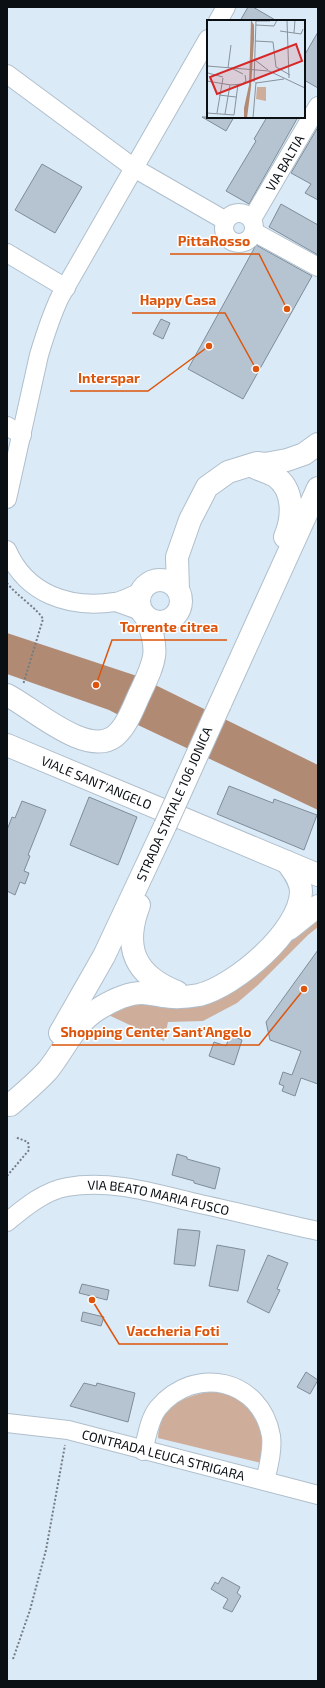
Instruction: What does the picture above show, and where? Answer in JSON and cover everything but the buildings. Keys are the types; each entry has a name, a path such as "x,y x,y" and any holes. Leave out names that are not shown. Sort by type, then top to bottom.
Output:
{"main road":[{"path":"152,664 153,636 146,600 177,557 190,520 207,487 228,472 252,466 257,463 276,462 297,457 318,444"},
{"path":"247,642 248,620 290,526 291,516 291,503 287,490 275,476 252,466"},
{"name":"STRADA STATALE 106 JONICA","path":"8,1107 50,1049 83,995 118,926 318,488"},
{"path":"14,691 70,733 87,741 98,742 115,736 125,724 165,638 170,620 179,610 181,604 178,590 177,557"},
{"path":"146,600 169,582 178,590"},
{"path":"146,600 158,623 170,620"},
{"name":"VIALE SANT'ANGELO","path":"7,745 318,875"},
{"path":"161,832 157,859 133,922 132,942 136,958 149,976 164,987 182,996"},
{"path":"287,862 296,874 307,911"},
{"path":"307,911 303,902 318,887"},
{"path":"8,1107 47,1070 79,1025 100,1008 114,1000 130,994 143,993 175,997 198,995 213,990 231,980 262,954 307,911"}],"street":[{"path":"219,20 226,7"},
{"path":"7,499 15,430 52,314 207,41"},
{"path":"7,74 134,168 226,221"},
{"name":"VIA BALTIA","path":"253,226 318,106"},
{"path":"253,226 252,236 245,242 236,243 228,238 224,225 226,221 234,214 244,214 253,226 318,267"},
{"path":"7,253 66,288"},
{"path":"7,550 13,563 22,576 33,586 64,600 82,602 146,600"},
{"name":"VIA BEATO MARIA FUSCO","path":"7,1222 26,1207 45,1195 65,1187 87,1185 128,1188 318,1231"},
{"path":"143,1451 148,1429 157,1409 172,1394 192,1384 206,1382 213,1382 234,1387 252,1399 265,1417 271,1438 270,1459 265,1482"},
{"name":"CONTRADA LEUCA STRIGARA","path":"7,1422 68,1430 143,1451 318,1495"}],"path":[{"path":"7,583 15,592 41,614 43,619 38,638 14,691"},
{"path":"7,1176 29,1150 28,1142 15,1137"},
{"path":"13,1659 30,1610 46,1550 68,1430"}],"shaded area":[{"path":"7,633 137,676 318,765 318,810 109,710 7,674"},
{"path":"318,914 318,927 258,985 237,1003 203,1021 168,1022 164,1041 102,1012 121,1001 181,1003"},
{"path":"217,1391 229,1393 241,1399 252,1410 264,1437 261,1463 158,1438 160,1426 169,1409 186,1398 206,1392"}],"place":[{"name":"PittaRosso","path":"287,309"},
{"name":"Interspar","path":"209,346"},
{"name":"Happy Casa","path":"256,369"},
{"name":"Torrente citrea","path":"96,685"},
{"name":"Shopping Center Sant'Angelo","path":"304,989"},
{"name":"Vaccheria Foti","path":"92,1300"}]}
